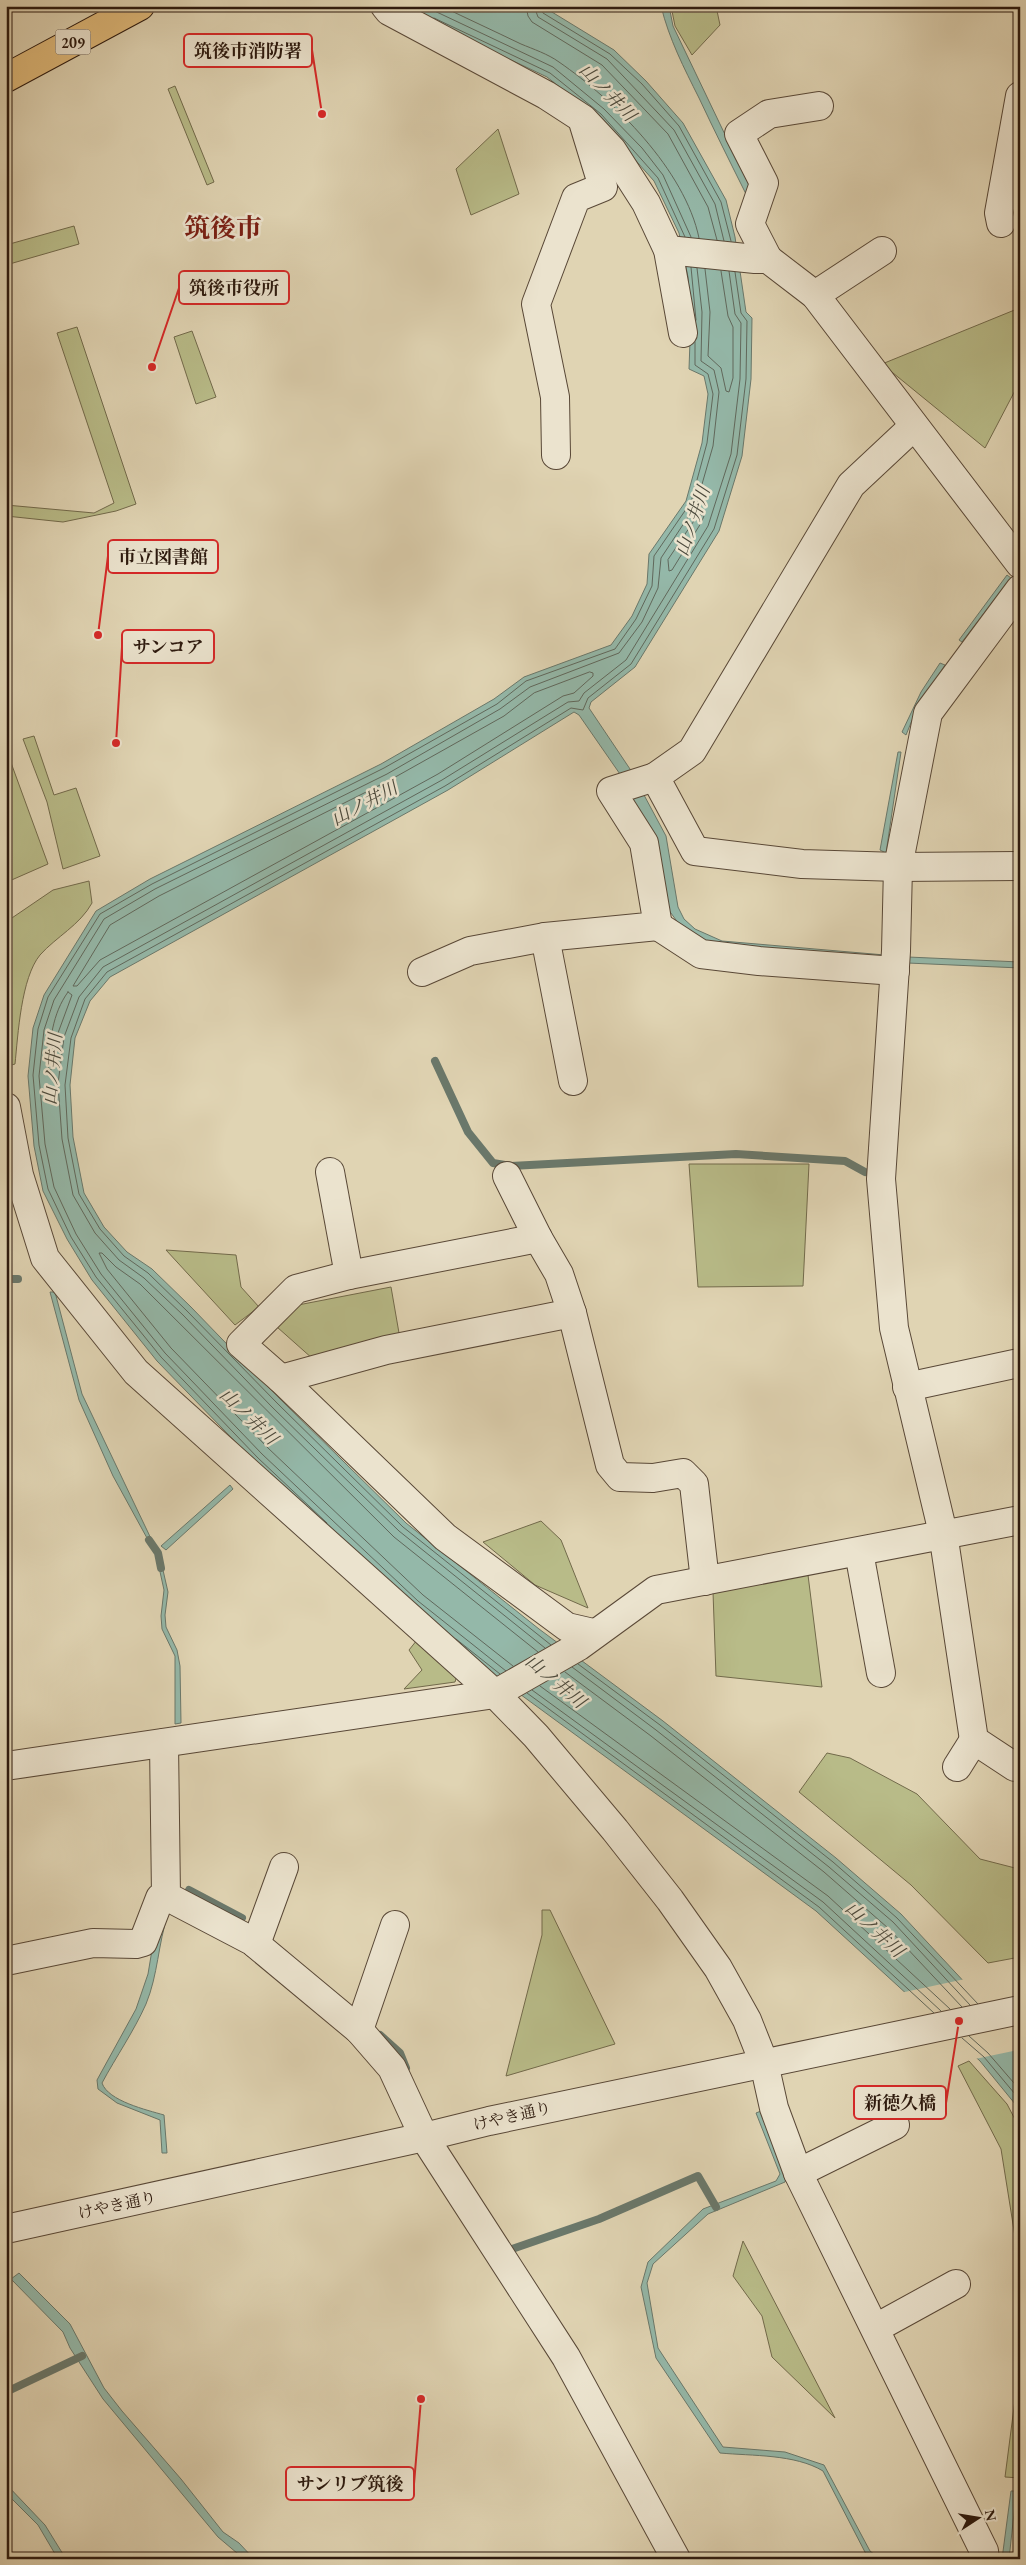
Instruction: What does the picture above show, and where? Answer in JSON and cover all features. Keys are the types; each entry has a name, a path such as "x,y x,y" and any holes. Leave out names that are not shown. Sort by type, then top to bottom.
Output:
{"highway":[{"name":"209","path":"6,78 138,7"}],"street":[{"path":"385,6 389,11 546,95 583,119 617,158 646,203 668,250 683,333"},
{"path":"1001,223 999,213 1020,96"},
{"path":"761,259 750,224 764,183 739,134 769,114 819,106"},
{"path":"556,455 555,396 536,304 576,198 603,187 583,119"},
{"path":"668,250 761,259 815,295 1020,564"},
{"path":"815,295 882,251"},
{"path":"658,926 644,844 611,791 656,776 692,751 851,485 914,426"},
{"path":"957,1767 974,1740 943,1533 894,1328 881,1179 895,971 898,867 928,713 1020,589"},
{"path":"656,776 695,851 802,864 898,867 1020,866"},
{"path":"422,972 470,951 545,937 658,926 701,954 759,961 895,971"},
{"path":"545,937 573,1081"},
{"path":"6,1107 20,1175 45,1258 136,1372 495,1694 536,1736 670,1900 718,1968 747,2020 764,2063 774,2108 798,2173 876,2328 979,2556"},
{"path":"330,1172 349,1275"},
{"path":"508,1176 538,1238 559,1274 572,1313 610,1465 620,1477 653,1478 683,1473 694,1484 705,1581"},
{"path":"538,1238 349,1275 296,1289 241,1344 281,1379 444,1537 586,1640"},
{"path":"281,1379 386,1350 572,1313"},
{"path":"907,1387 1019,1363"},
{"path":"6,1766 495,1694 586,1640 656,1590 859,1552 943,1533 1020,1520"},
{"path":"859,1552 881,1673"},
{"path":"974,1740 1015,1767 1020,1766"},
{"path":"164,1743 166,1896"},
{"path":"256,1944 284,1867"},
{"path":"6,1961 93,1943 136,1944 144,1942 160,1898 166,1896 256,1944 360,2030 392,2068 424,2137 566,2357 676,2559"},
{"path":"360,2030 396,1925"},
{"name":"けやき通り","path":"6,2229 490,2121 1015,2011"},
{"path":"798,2173 894,2125"},
{"path":"876,2328 956,2284"}],"green space":[{"path":"671,6 716,6 720,25 692,55 675,26"},
{"path":"175,86 214,182 207,185 168,89"},
{"path":"498,129 519,194 471,215 456,169"},
{"path":"74,226 79,244 6,265 6,245"},
{"path":"1017,309 1020,319 1020,381 985,448 882,364"},
{"path":"77,327 136,504 116,511 63,522 6,516 6,505 94,513 114,503 57,333"},
{"path":"192,331 216,397 196,404 174,337"},
{"path":"34,736 54,795 76,788 100,856 63,869 47,802 23,739"},
{"path":"6,749 48,864 7,882"},
{"path":"89,881 92,903 87,911 46,948 34,965 28,978 19,1023 15,1064 8,1066 6,922 53,890"},
{"path":"689,1164 809,1164 803,1286 698,1287"},
{"path":"166,1250 236,1255 241,1287 259,1307 235,1325"},
{"path":"391,1287 399,1333 313,1359 277,1327 298,1305"},
{"path":"541,1521 561,1540 588,1608 535,1585 483,1542"},
{"path":"808,1575 822,1687 716,1676 713,1592"},
{"path":"417,1640 458,1672 455,1682 404,1689 422,1670 409,1650"},
{"path":"827,1753 850,1758 917,1794 980,1859 1015,1868 1020,1887 1020,1957 988,1963 911,1885 799,1792"},
{"path":"542,1910 550,1910 615,2044 506,2076 542,1935"},
{"path":"969,2061 1007,2104 1020,2129 1020,2268 1001,2149 958,2066"},
{"path":"743,2241 835,2418 772,2357 762,2316 733,2276"},
{"path":"1020,2322 1020,2478 1005,2477 1017,2384"}],"water":[{"name":"山ノ井川","path":"403,6 526,6 547,9 614,50 646,81 683,123 726,200 735,237 746,312 752,318 751,379 742,456 719,531 635,667 591,702 589,708 630,769 666,836 678,907 684,919 695,929 722,941 908,957 1020,962 1020,968 885,962 703,943 684,931 668,909 657,838 631,799 622,777 579,715 574,712 448,790 110,977 90,1001 75,1038 70,1085 73,1137 84,1193 104,1227 127,1252 152,1269 406,1523 539,1629 663,1721 836,1858 901,1914 982,2001 1020,2057 1020,2110 980,2061 816,1911 498,1678 254,1461 157,1361 92,1280 67,1239 43,1191 34,1146 28,1076 33,1028 44,995 96,911 150,879 381,764 494,699 524,677 611,645 632,616 647,584 649,554 686,501 702,443 708,394 704,376 689,369 691,313 688,277 679,233 654,181 597,117 547,77 408,11"},
{"path":"661,6 669,6 673,26 753,193 746,194 722,146 677,53"},
{"path":"1007,575 1011,578 962,642 959,640"},
{"path":"940,663 945,665 917,708 906,735 902,732 921,692"},
{"path":"898,752 901,752 886,853 880,850"},
{"path":"50,1292 55,1292 82,1394 155,1547 153,1549 113,1476 79,1400"},
{"path":"230,1485 233,1489 166,1550 161,1546"},
{"path":"160,1557 168,1592 165,1615 166,1627 177,1650 180,1666 181,1723 175,1724 175,1656 162,1629 161,1616 164,1590 157,1558"},
{"path":"168,1914 153,1982 146,2004 102,2083 112,2095 120,2100 164,2115 167,2153 162,2153 160,2120 117,2103 98,2089 97,2080 136,2009 148,1974 153,1944"},
{"path":"761,2111 786,2176 785,2182 708,2214 653,2264 647,2283 658,2348 723,2447 785,2452 824,2465 870,2551 880,2559 871,2559 866,2554 823,2471 800,2461 720,2453 656,2358 641,2287 648,2262 703,2209 776,2181 780,2174 756,2113"},
{"path":"19,2273 70,2324 104,2388 122,2411 181,2479 223,2532 239,2543 254,2559 244,2559 218,2537 103,2399 70,2348 63,2332 11,2279"},
{"path":"6,2484 45,2525 66,2559 58,2559 38,2525 6,2493"},
{"path":"1011,2491 1020,2491 1020,2495 1016,2495 1009,2559 1002,2559"}],"pier":[{"path":"965,1979 984,2000 1018,2050 975,2059 900,1993"}],"waterway":[{"path":"435,1061 468,1132 493,1163 511,1166 736,1154 845,1161 865,1172"},
{"path":"6,1279 18,1279"},
{"path":"149,1540 158,1553 161,1568"},
{"path":"189,1890 242,1918"},
{"path":"380,2035 400,2053 406,2068"},
{"path":"512,2249 599,2219 698,2176 716,2207"},
{"path":"6,2392 82,2356"}],"place":[{"name":"筑後市消防署","path":"322,114"},
{"name":"筑後市役所","path":"152,367"},
{"name":"市立図書館","path":"98,635"},
{"name":"サンコア","path":"116,743"},
{"name":"新徳久橋","path":"959,2021"},
{"name":"サンリブ筑後","path":"421,2399"}],"district":[{"name":"筑後市","path":"223,228"}]}
